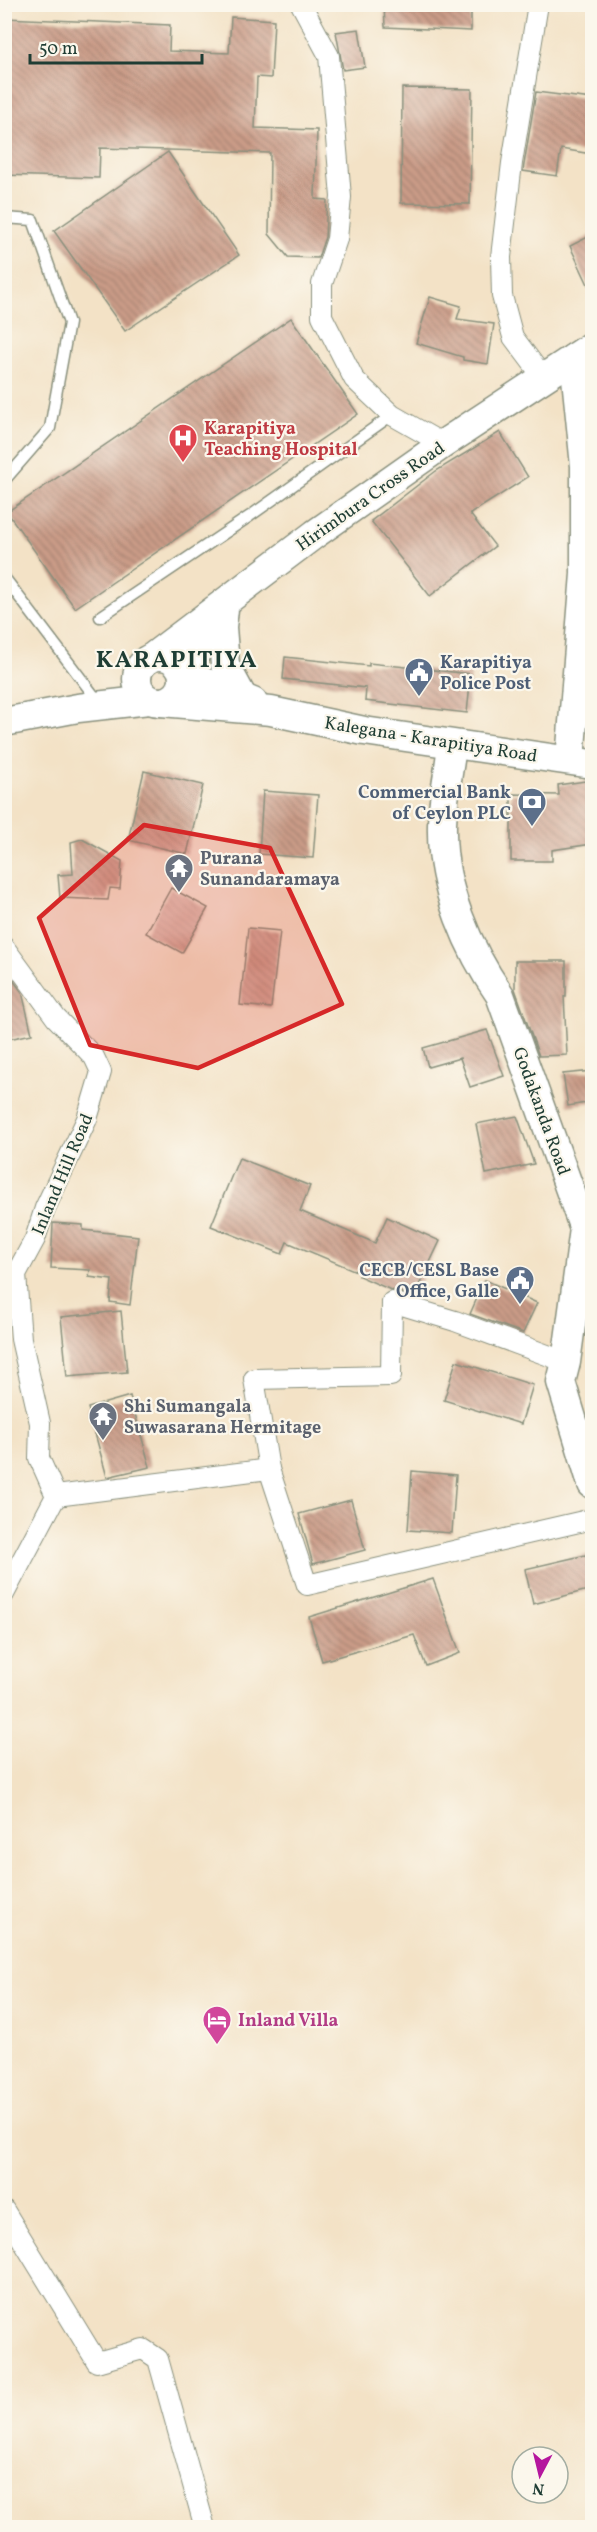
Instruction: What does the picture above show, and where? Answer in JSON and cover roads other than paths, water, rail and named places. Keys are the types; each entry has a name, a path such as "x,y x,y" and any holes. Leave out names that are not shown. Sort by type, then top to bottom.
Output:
{"main road":[{"name":"Hirimbura Cross Road","path":"87,702 229,602 315,534 443,444 583,352"},
{"path":"581,762 585,574 583,352"},
{"path":"183,675 172,658 146,662 137,688 155,701 178,694 183,675 229,602"},
{"path":"229,602 222,627 225,665 243,698"},
{"name":"Kalegana - Karapitiya Road","path":"183,675 271,711"},
{"name":"Kalegana - Karapitiya Road","path":"4,722 87,702 155,701 271,711 364,731 581,762"},
{"name":"Godakanda Road","path":"452,745 441,831 444,875 466,933 486,975 500,995 584,1230 566,1362 561,1383 592,1484"}],"street":[{"path":"301,4 329,56 341,197 337,238 322,284 322,316 354,379 392,415 443,444"},
{"path":"538,4 512,163 501,267 502,296 513,337 543,377"},
{"name":"Inland Hill Road","path":"4,947 56,1018 94,1057 100,1072 87,1119 45,1208 35,1239 16,1274 21,1339 40,1423 39,1458 56,1496"},
{"path":"566,1362 455,1321 392,1302 391,1376 254,1379 269,1469 307,1585 592,1519"},
{"path":"4,1594 56,1496 269,1469"},
{"path":"4,2210 98,2362 143,2349 158,2359 205,2528"}],"lane":[{"path":"4,218 33,220 69,323 50,428 4,482"},
{"path":"100,617 250,516 392,415"},
{"path":"4,577 87,702"}],"place":[{"name":"Karapitiya Teaching Hospital","path":"183,464"},
{"name":"Karapitiya Police Post","path":"419,698"},
{"name":"Commercial Bank of Ceylon PLC","path":"532,828"},
{"name":"Purana Sunandaramaya","path":"179,894"},
{"name":"CECB/CESL Base Office, Galle","path":"520,1306"},
{"name":"Shi Sumangala Suwasarana Hermitage","path":"103,1442"},
{"name":"Inland Villa","path":"217,2046"}],"district":[{"name":"KARAPITIYA","path":"177,659"}]}
